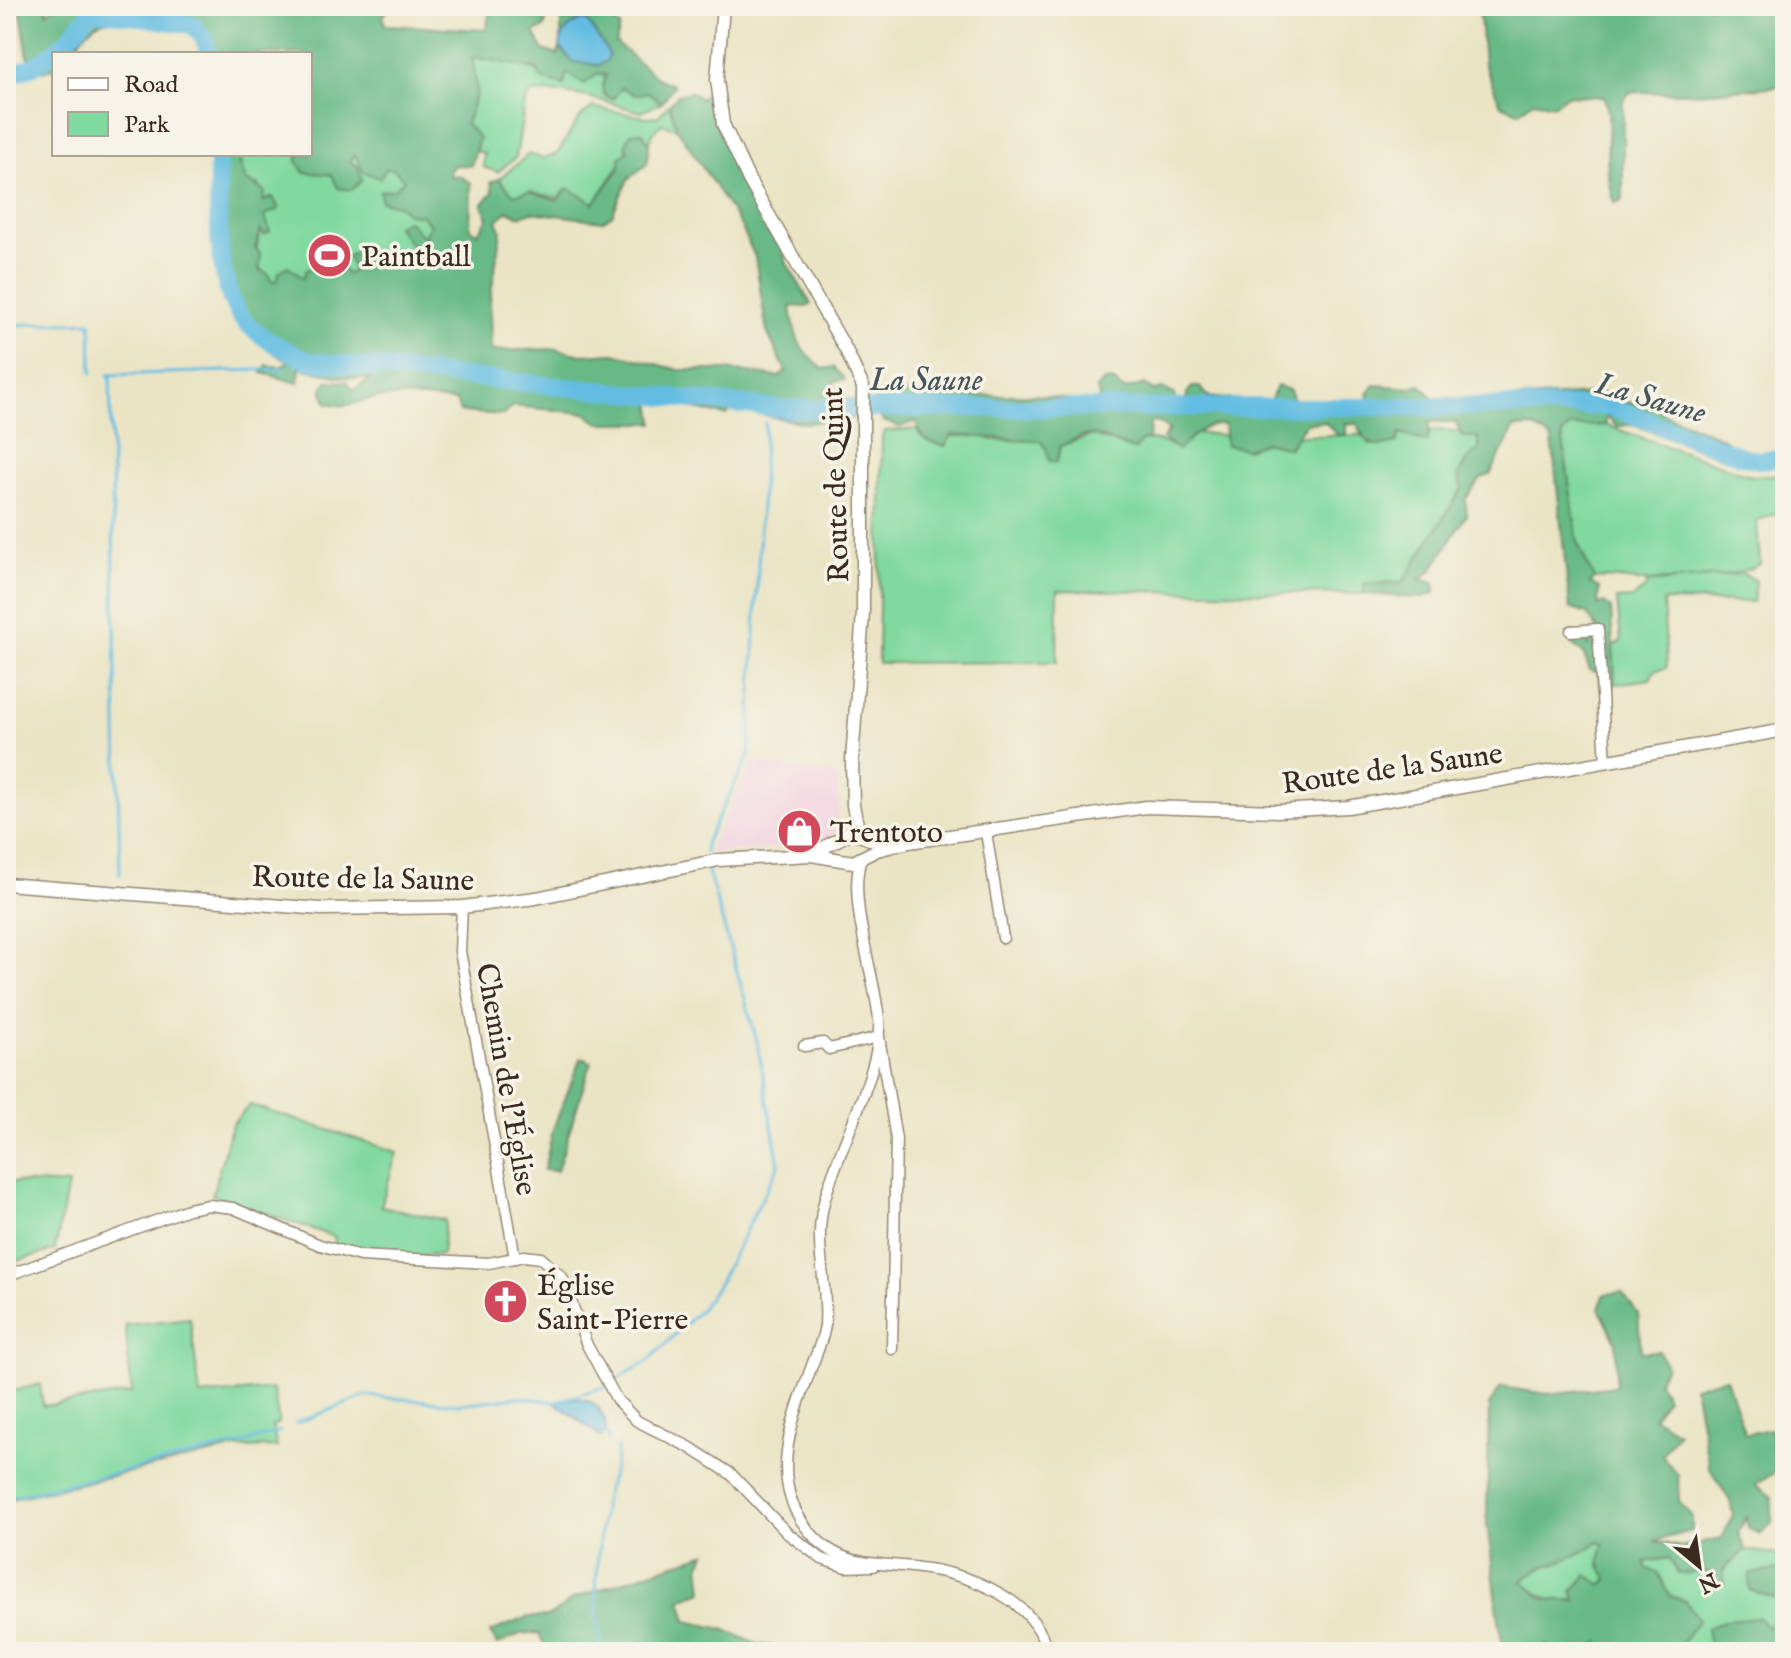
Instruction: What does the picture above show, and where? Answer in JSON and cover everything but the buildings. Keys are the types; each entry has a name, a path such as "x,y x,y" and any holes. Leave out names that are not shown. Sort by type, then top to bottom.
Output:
{"street":[{"name":"Route de Quint","path":"723,6 717,80 723,124 793,261 853,363 864,395 863,613 852,747 853,805 861,835"},
{"path":"1571,631 1598,629 1606,762"},
{"name":"Route de la Saune","path":"862,858 909,842 1146,807 1327,810 1785,730"},
{"name":"Route de Quint","path":"841,838 853,805"},
{"path":"986,832 1003,938"},
{"path":"856,884 867,848 861,835 841,838 837,850 856,884 896,1139 892,1349"},
{"name":"Route de la Saune","path":"861,835 909,842"},
{"name":"Route de la Saune","path":"811,855 841,838"},
{"name":"Route de la Saune","path":"6,884 321,909 462,907 536,898 689,864 811,855 844,860"},
{"path":"844,860 862,858"},
{"name":"Chemin de l'Église","path":"462,907 460,951 515,1258"},
{"path":"804,1046 823,1043 829,1049 871,1042 879,1037"},
{"path":"873,1566 836,1553 814,1536 796,1510 784,1468 788,1437 823,1335 825,1309 819,1254 827,1191 879,1037"},
{"path":"6,1276 188,1209 209,1205 233,1208 320,1245 360,1256 489,1263 515,1258 541,1258 556,1269 604,1378 637,1421 689,1447 731,1474 787,1533 822,1559 846,1567 935,1570 992,1591 1032,1616 1042,1631 1047,1652"}],"shaded area":[{"path":"751,762 837,775 839,828 821,844 708,853"}],"green space":[{"path":"20,6 46,6 47,12 56,6 285,6 294,13 307,6 406,6 392,7 383,16 385,25 486,30 491,6 550,6 544,28 534,32 543,50 558,55 560,47 573,62 599,65 609,54 587,20 577,21 561,38 561,19 571,20 574,9 581,9 595,20 607,17 620,26 616,43 658,79 674,85 661,103 648,92 634,95 622,87 613,99 605,96 602,87 606,75 599,73 584,84 567,73 564,85 541,79 537,69 472,57 477,92 466,124 479,138 471,166 455,165 450,170 451,177 458,175 471,183 470,229 478,233 488,218 482,205 493,192 491,182 499,179 514,195 530,191 557,200 568,188 594,203 620,168 620,158 628,150 625,146 631,133 642,132 649,144 647,164 628,179 612,215 602,221 532,212 520,216 508,211 497,220 501,231 490,299 491,351 557,349 581,355 614,353 679,370 728,370 779,377 786,371 767,332 755,257 741,226 677,128 669,104 678,95 691,92 701,99 708,92 714,97 716,125 770,235 781,243 786,262 811,304 807,307 791,306 799,342 808,356 823,369 834,367 845,380 834,381 835,397 857,401 854,418 805,423 732,409 726,415 716,414 651,400 654,423 599,423 585,413 512,406 503,415 460,412 456,401 413,397 371,399 349,405 327,403 322,388 327,381 348,382 353,390 370,379 340,377 300,368 298,383 262,373 267,365 280,367 289,362 253,338 227,298 217,251 215,156 242,156 240,163 246,181 265,191 263,201 273,197 279,209 265,215 270,232 264,235 261,230 255,248 261,255 259,270 267,273 272,281 277,281 279,272 288,266 303,278 306,269 329,271 339,267 348,274 354,270 347,256 362,250 386,263 405,256 418,258 419,249 412,246 397,226 408,220 427,242 425,234 430,225 422,215 408,214 400,206 381,201 380,191 394,189 404,180 394,169 386,169 380,178 363,172 355,154 350,161 358,167 362,180 352,190 338,188 332,175 304,172 297,161 298,156 312,156 312,52 202,52 196,35 187,31 149,21 122,19 101,22 92,27 72,52 52,52 52,69 44,71 28,57"},
{"path":"1479,6 1785,6 1785,86 1695,93 1630,92 1623,100 1623,200 1614,203 1607,161 1608,114 1604,97 1567,95 1554,105 1533,101 1519,112 1501,105 1484,64"},
{"path":"471,57 520,63 563,85 567,72 606,75 602,87 648,92 661,103 641,112 574,94 531,93 525,102 516,157 498,172 483,167 484,153 474,151 466,124 477,92"},
{"path":"669,104 677,128 661,124 652,134 649,144 642,132 594,203 543,194 515,195 506,191 499,179 529,154 542,158 557,154 578,120 592,107 645,117 659,116"},
{"path":"355,154 380,178 386,169 394,169 404,180 394,189 408,214 422,215 430,225 428,243 420,238 408,220 397,226 419,249 418,258 405,256 348,274 329,271 303,278 272,281 263,273 256,258 263,201 258,185 246,182 240,163 242,156 298,156 297,161 350,161"},
{"path":"1104,381 1114,382 1124,390 1145,384 1153,391 1164,389 1174,394 1175,402 1186,402 1187,393 1192,387 1200,387 1209,397 1269,403 1277,386 1290,390 1294,400 1372,402 1368,394 1375,385 1410,388 1420,384 1433,398 1501,399 1612,393 1628,402 1657,407 1664,414 1723,438 1735,451 1726,459 1632,424 1617,427 1607,417 1605,425 1569,427 1562,434 1578,544 1594,579 1590,583 1599,588 1598,605 1604,603 1611,608 1615,684 1610,694 1601,686 1599,673 1590,670 1583,653 1570,642 1572,633 1581,636 1588,646 1594,636 1602,636 1587,614 1570,608 1552,439 1533,427 1514,428 1490,475 1481,478 1465,500 1467,514 1432,570 1420,579 1434,582 1435,593 1420,598 1364,594 1364,584 1403,582 1462,489 1458,475 1465,462 1480,448 1477,437 1463,437 1456,422 1430,422 1427,442 1400,434 1396,443 1383,446 1368,441 1357,424 1346,423 1346,435 1338,435 1325,422 1306,423 1289,448 1265,442 1246,449 1226,445 1224,424 1198,431 1179,450 1163,439 1169,430 1160,423 1150,422 1149,440 1142,440 1135,450 1087,435 1060,446 1057,462 1049,461 1046,448 1040,441 952,435 945,446 934,443 922,436 916,421 900,427 883,421 870,403 880,395 898,396 905,392 914,396 1032,395 1100,403 1097,389"},
{"path":"1605,425 1752,476 1785,474 1785,510 1757,521 1760,564 1736,573 1703,578 1643,581 1594,579 1578,544 1562,434 1569,427"},
{"path":"917,429 920,436 983,436 992,440 1040,441 1056,462 1060,446 1093,435 1117,442 1156,441 1179,450 1194,433 1223,435 1227,445 1246,449 1265,442 1289,448 1298,436 1361,435 1371,445 1400,434 1426,442 1431,430 1458,431 1463,437 1477,436 1480,449 1465,462 1462,489 1403,582 1364,584 1364,594 1058,590 1057,662 878,663 882,437 885,431"},
{"path":"1743,574 1755,580 1753,602 1663,601 1667,667 1654,671 1650,679 1615,684 1613,646 1621,642 1617,599 1633,598 1647,587 1646,583"},
{"path":"581,1058 591,1062 557,1171 544,1170 553,1129"},
{"path":"250,1105 397,1152 381,1206 445,1220 442,1254 393,1257 364,1252 365,1248 360,1246 358,1251 334,1245 335,1237 212,1195 232,1124"},
{"path":"11,1182 68,1185 55,1250 6,1264"},
{"path":"1622,1292 1638,1314 1641,1352 1659,1351 1666,1366 1658,1382 1667,1398 1653,1417 1678,1432 1662,1455 1678,1475 1679,1501 1692,1517 1692,1531 1654,1541 1681,1547 1722,1538 1733,1515 1730,1501 1709,1467 1694,1386 1726,1378 1745,1434 1781,1427 1780,1470 1755,1484 1772,1497 1772,1523 1760,1534 1748,1528 1747,1517 1738,1532 1745,1550 1723,1570 1724,1584 1709,1585 1706,1572 1678,1574 1669,1558 1644,1562 1647,1569 1658,1572 1669,1595 1685,1601 1699,1619 1675,1652 1656,1648 1604,1652 1599,1642 1590,1652 1569,1652 1545,1645 1544,1652 1503,1652 1487,1523 1489,1405 1501,1387 1547,1394 1616,1386 1616,1342 1599,1308 1605,1294","holes":["1598,1541 1604,1544 1599,1564 1608,1580 1601,1585 1587,1575 1572,1591 1576,1601 1544,1599 1522,1581 1539,1569 1588,1549"]},
{"path":"190,1318 200,1396 273,1389 279,1423 272,1426 277,1447 237,1448 6,1500 6,1393 40,1384 43,1406 132,1393 125,1325"},
{"path":"1598,1541 1604,1544 1608,1580 1584,1595 1564,1601 1555,1600 1521,1581 1540,1569 1589,1548"},
{"path":"1745,1550 1785,1555 1776,1599 1785,1593 1785,1625 1774,1619 1768,1629 1709,1643 1725,1652 1675,1652 1699,1619 1685,1601 1669,1596 1658,1572 1646,1569 1644,1562 1669,1558 1706,1572 1709,1585"},
{"path":"706,1553 700,1564 703,1591 681,1599 687,1621 723,1629 757,1644 818,1652 547,1652 539,1633 520,1634 497,1645 490,1632 528,1617 548,1617 575,1598"},
{"path":"1785,1557 1785,1593 1776,1599 1749,1590 1750,1574 1780,1569"},
{"path":"1758,1617 1768,1628 1774,1619 1785,1625 1785,1652 1725,1652 1709,1643 1707,1628 1726,1620"}],"water":[{"path":"586,20 609,54 607,61 599,65 573,62 560,47 568,29"},
{"path":"573,1398 588,1401 598,1408 606,1425 606,1433 601,1437 555,1402"}],"waterway":[{"name":"La Saune","path":"54,52 92,10 193,25 204,38 208,52"},
{"name":"La Saune","path":"6,74 32,66 52,53"},
{"name":"La Saune","path":"218,156 219,238 232,301 241,317 255,331 308,361 784,409 1598,406 1619,410 1741,456 1759,460 1785,458"},
{"path":"6,325 91,322 92,373"},
{"path":"295,364 303,359"},
{"path":"108,375 288,369"},
{"path":"110,375 120,875"},
{"name":"La Saune","path":"765,412 766,407"},
{"path":"705,853 705,843 749,756 765,423"},
{"path":"611,1383 648,1361 701,1309 720,1281 779,1165 757,1041 708,871"},
{"path":"296,1423 366,1396 461,1404 518,1397 555,1402 607,1386"},
{"path":"6,1498 238,1445 280,1431"},
{"path":"606,1433 609,1439"},
{"path":"605,1652 597,1623 598,1557 604,1502 617,1447"}],"place":[{"name":"Paintball","path":"330,256"},
{"name":"Trentoto","path":"799,832"},
{"name":"Église Saint-Pierre","path":"506,1302"}]}
